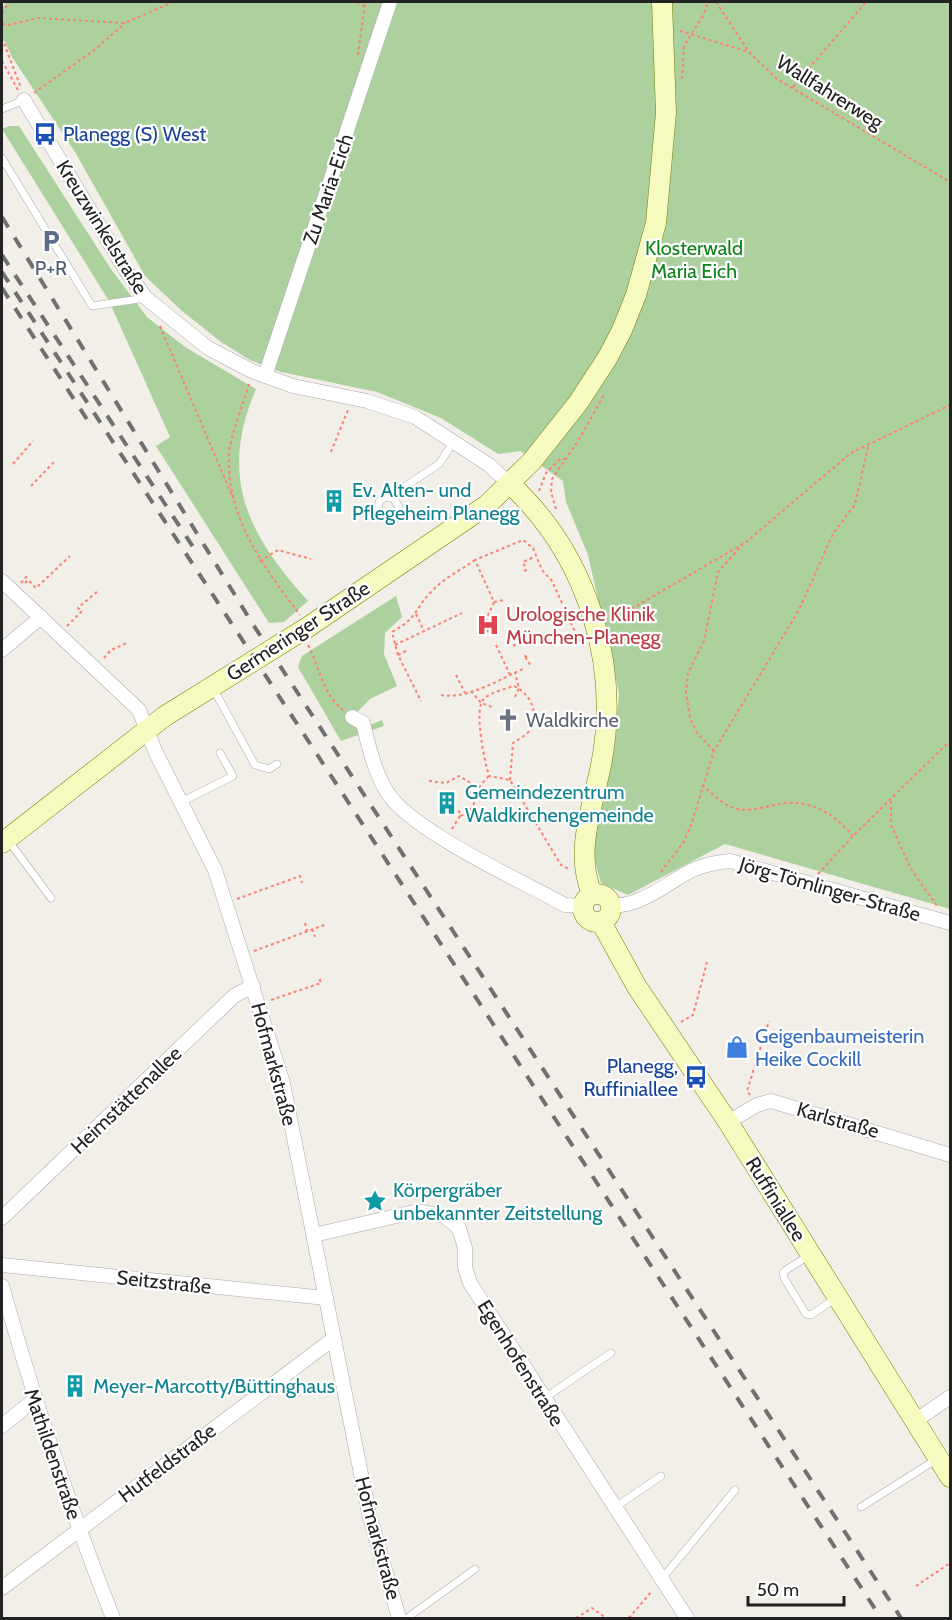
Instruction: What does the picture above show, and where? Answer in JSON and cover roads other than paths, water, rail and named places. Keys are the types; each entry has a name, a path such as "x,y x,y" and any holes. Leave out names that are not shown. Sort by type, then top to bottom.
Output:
{"main road":[{"name":"Germeringer Straße","path":"4,841 146,730 411,559 482,508 510,484 578,403 608,357 622,330 636,295 656,223 666,113 662,2"},
{"name":"Kreuzwinkelstraße","path":"510,484 547,523 567,554 596,628 605,663 609,693 601,768 585,832 587,892"},
{"name":"Ruffiniallee","path":"587,892 586,917 590,921 606,914 610,943 666,1032 728,1122 951,1477"}],"street":[{"name":"Zu Maria-Eich","path":"258,374 390,2"},
{"name":"Kreuzwinkelstraße","path":"24,100 125,269 148,300 208,348 258,374 293,386 367,400 415,417 489,465 510,484"},
{"name":"Hofmarkstraße","path":"2,581 139,710 146,730 215,870 283,1083 369,1515 399,1618"},
{"path":"2,650 41,617"},
{"name":"Ruffiniallee","path":"352,717 363,723 374,765 388,794 403,810 446,839 566,905 587,892"},
{"name":"Jörg-Tömlinger-Straße","path":"606,914 640,900 684,873 708,863 730,861 949,922"},
{"name":"Heimstättenallee","path":"2,1218 234,996 253,986"},
{"name":"Karlstraße","path":"728,1122 757,1105 771,1101 951,1155"},
{"name":"Egenhofenstraße","path":"314,1235 418,1211 444,1216 459,1228 465,1248 465,1267 470,1283 687,1618"},
{"name":"Seitzstraße","path":"2,1265 326,1299"},
{"name":"Mathildenstraße","path":"2,1286 34,1400 79,1530 113,1618"},
{"name":"Hutfeldstraße","path":"2,1588 333,1339"},
{"path":"915,1421 951,1397"},
{"path":"2,1426 34,1400"}],"lane":[{"path":"2,109 24,100"},
{"path":"2,158 92,306 148,300"},
{"path":"393,498 398,491 439,464 454,441"},
{"path":"212,686 255,765 269,769 277,764"},
{"path":"181,802 232,776 220,753"},
{"path":"4,841 51,898"},
{"path":"811,1254 783,1273 806,1314 811,1314 838,1297"},
{"path":"543,1399 611,1353"},
{"path":"861,1507 939,1458"},
{"path":"614,1508 661,1476"},
{"path":"661,1580 735,1490"},
{"path":"407,1618 475,1569"}],"railway":[{"path":"2,217 254,626 901,1618"},
{"path":"2,255 199,556"},
{"path":"2,272 881,1618"},
{"path":"2,288 88,421"}],"place":[{"name":"Planegg (S) West","path":"45,134"},
{"name":"P+R","path":"51,241"},
{"name":"Ev. Alten- und Pflegeheim Planegg","path":"334,501"},
{"name":"Urologische Klinik München-Planegg","path":"488,625"},
{"name":"Waldkirche","path":"508,720"},
{"name":"Gemeindezentrum Waldkirchengemeinde","path":"447,803"},
{"name":"Geigenbaumeisterin Heike Cockill","path":"737,1047"},
{"name":"Planegg, Ruffiniallee","path":"696,1077"},
{"name":"Körpergräber unbekannter Zeitstellung","path":"375,1201"},
{"name":"Meyer-Marcotty/Büttinghaus","path":"75,1386"}],"park label":[{"name":"Klosterwald Maria Eich","path":"694,260"}]}
